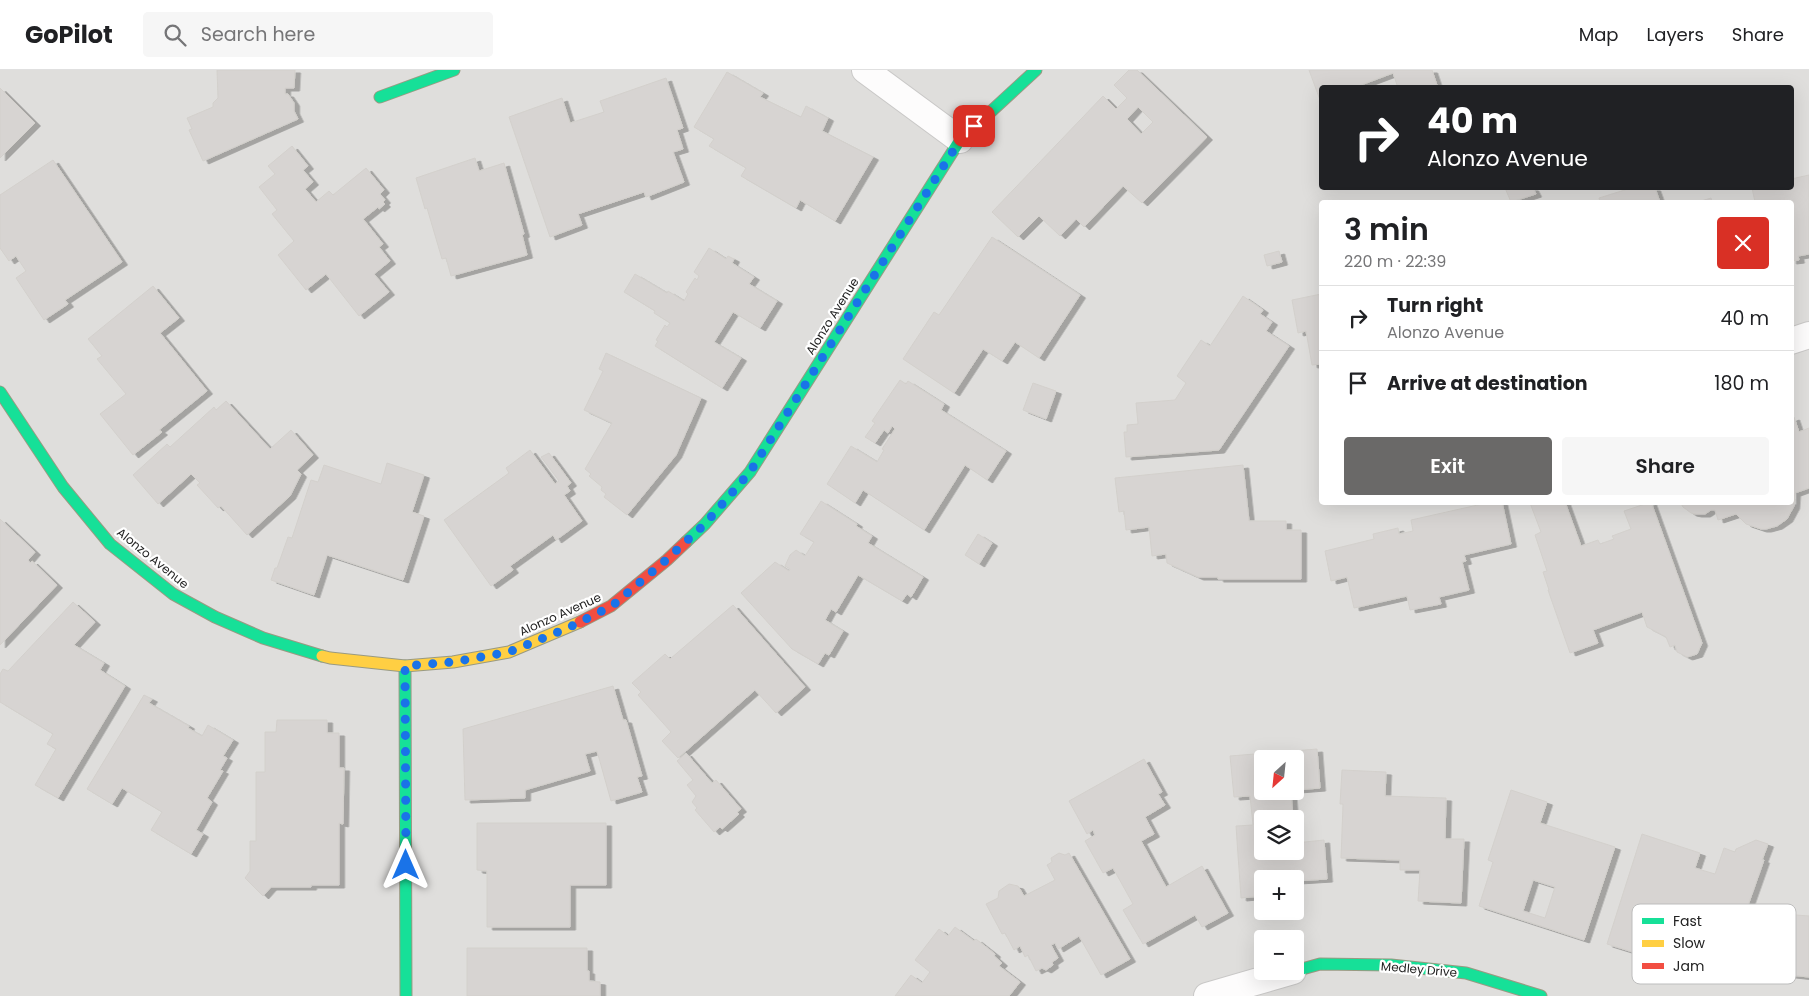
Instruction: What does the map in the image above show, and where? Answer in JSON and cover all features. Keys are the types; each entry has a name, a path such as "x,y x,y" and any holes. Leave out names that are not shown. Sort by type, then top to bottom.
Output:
{"street":[{"path":"380,96 454,70"},
{"path":"865,70 960,140"},
{"name":"Alonzo Avenue","path":"0,392 64,487 110,544 173,594 215,617 263,638 330,658 405,666 453,662 509,652 568,628 612,606 705,524 750,472 960,140 1036,70"},
{"path":"1794,340 1809,335"},
{"path":"405,666 406,996"},
{"name":"Medley Drive","path":"1304,968 1320,964 1391,965 1466,973 1541,996"},
{"name":"Medley Drive","path":"1207,996 1263,980"}],"shaded area":[{"path":"0,70 1809,70 1809,996 0,996"}],"building":[{"path":"217,70 295,70 294,88 285,88 285,94 288,94 294,103 294,111 298,119 203,161 189,130 192,129 187,118 213,107 213,103 218,98"},
{"path":"1129,70 1137,70 1207,137 1142,203 1123,186 1084,227 1076,219 1060,236 1039,216 1018,237 992,212 1103,96 1116,109 1127,98 1114,85","holes":["1138,107 1153,122 1141,134 1127,119"]},
{"path":"1309,70 1432,70 1437,85 1397,85 1393,73 1361,85 1319,85 1319,97"},
{"path":"727,72 763,93 760,97 801,117 806,106 828,118 822,131 873,157 835,221 800,200 796,208 741,176 746,168 709,146 714,139 694,127"},
{"path":"666,78 683,128 677,130 683,149 673,152 684,182 646,197 644,192 578,214 582,225 550,237 509,117 562,98 570,123 604,112 600,101"},
{"path":"0,88 35,123 0,158"},
{"path":"292,146 308,166 303,170 313,182 305,189 316,202 329,191 333,195 366,168 384,190 380,194 385,200 383,202 385,204 363,219 383,244 379,247 390,261 374,274 389,292 359,316 326,274 306,290 278,255 294,241 272,214 277,210 259,187 275,174 268,166"},
{"path":"475,158 479,171 504,163 524,234 522,235 527,255 451,276 446,258 442,259 416,178"},
{"path":"53,160 122,262 65,300 68,304 44,320 16,278 26,271 16,256 9,261 0,248 0,195"},
{"path":"1809,175 1809,254 1798,256 1799,260 1794,261 1794,200 1755,200 1752,190 1794,190 1794,178"},
{"path":"1506,190 1534,190 1536,194 1517,200 1510,200"},
{"path":"1625,190 1656,190 1659,200 1600,200 1599,198"},
{"path":"992,237 1080,295 1039,358 1015,342 1002,361 983,349 954,393 903,359 934,312 939,315"},
{"path":"709,248 726,259 728,256 734,259 732,263 754,277 749,284 777,301 760,328 733,312 714,342 741,358 722,388 655,346 658,341 656,340 665,325 667,327 670,323 654,313 655,311 624,292 635,274 684,301 688,294 686,292 695,278 697,280 699,276 694,272"},
{"path":"1279,251 1282,262 1267,266 1264,255"},
{"path":"153,286 179,318 160,333 207,391 159,430 162,432 133,455 100,414 126,394 97,359 102,356 88,339"},
{"path":"1319,294 1319,364 1312,365 1306,331 1298,333 1292,300"},
{"path":"1243,296 1263,310 1260,314 1272,322 1266,331 1289,346 1219,450 1126,457 1124,432 1127,432 1127,425 1138,424 1136,403 1175,400 1186,383 1177,376 1201,340 1210,346"},
{"path":"606,353 701,398 676,455 627,515 604,497 606,494 601,490 602,487 589,476 591,474 585,469 612,423 584,410 603,371 599,369"},
{"path":"900,380 906,384 908,381 944,404 941,410 1006,451 987,480 965,465 924,530 863,490 855,503 827,484 851,446 877,462 884,450 882,449 895,429 892,426 888,433 884,430 875,443 865,437 875,423 872,421"},
{"path":"1033,383 1056,391 1046,419 1023,410"},
{"path":"226,401 270,449 291,430 313,455 297,470 301,474 290,496 247,535 221,506 218,508 197,485 200,483 191,474 158,504 133,475 167,444 170,447 214,407 216,410"},
{"path":"1794,417 1799,432 1809,428 1809,488 1795,493 1794,506 1787,519 1777,526 1761,529 1746,524 1736,514 1718,520 1715,510 1705,514 1696,514 1682,505 1794,505"},
{"path":"530,450 555,484 559,481 541,457 549,453 571,483 567,486 570,491 564,495 582,521 556,540 553,535 510,566 513,570 491,586 444,520 509,473 506,468"},
{"path":"387,463 424,475 412,512 424,516 403,580 327,555 314,595 271,580 288,537 292,538 311,480 318,482 324,465 381,484"},
{"path":"1243,465 1249,521 1286,521 1286,530 1301,530 1301,579 1218,579 1218,577 1198,577 1167,563 1166,554 1152,556 1149,527 1126,530 1124,511 1119,512 1115,478"},
{"path":"821,501 872,536 868,543 923,577 911,597 907,594 902,601 858,575 836,612 831,609 825,620 843,631 829,655 825,653 818,664 792,649 741,593 775,562 789,571 790,569 785,566 790,555 796,550 805,556 814,542 800,534"},
{"path":"1478,505 1503,505 1511,544 1464,555 1466,561 1462,562 1469,590 1439,597 1441,604 1410,610 1407,596 1354,608 1347,577 1331,581 1325,551 1374,539 1373,534 1398,528 1399,534 1413,531 1411,520"},
{"path":"1531,505 1566,505 1581,546 1598,540 1600,544 1614,539 1612,536 1631,529 1624,511 1642,505 1652,505 1702,643 1697,654 1687,657 1677,652 1675,645 1670,647 1666,637 1647,627 1642,612 1593,630 1598,643 1570,653 1543,572 1547,571 1535,535 1541,532"},
{"path":"0,519 35,552 28,560 30,563 32,561 57,585 0,645"},
{"path":"978,534 992,543 979,564 965,555"},
{"path":"73,602 95,622 74,645 104,663 100,670 125,686 58,798 35,785 56,749 47,744 53,734 0,702 0,674 3,669 8,671"},
{"path":"733,605 805,687 776,713 755,690 678,758 662,741 671,732 638,695 641,692 632,683 665,654 670,659"},
{"path":"613,686 623,720 626,720 642,776 637,777 642,792 611,801 597,751 585,754 590,771 525,790 525,798 465,800 463,729"},
{"path":"144,695 152,699 149,703 189,726 188,728 202,736 208,725 233,740 223,756 227,758 220,770 223,771 207,798 212,802 196,830 203,834 191,854 151,830 162,812 122,788 112,804 87,789"},
{"path":"277,720 327,720 327,733 339,733 339,768 344,768 343,824 339,823 339,885 271,887 263,896 245,878 250,871 250,841 256,841 256,772 265,772 265,732 276,732"},
{"path":"1317,749 1320,788 1304,789 1304,750"},
{"path":"686,753 712,783 716,780 741,809 737,812 739,814 722,829 720,827 714,832 695,810 697,808 692,802 696,796 687,785 693,780 677,761"},
{"path":"1254,754 1254,800 1292,800 1292,810 1254,810 1254,860 1304,860 1304,842 1324,840 1327,879 1304,880 1304,870 1254,870 1254,897 1241,898 1236,826 1253,825 1250,796 1234,797 1230,756"},
{"path":"1144,759 1162,792 1158,794 1165,805 1145,817 1154,834 1141,841 1166,887 1202,866 1228,913 1202,927 1195,915 1143,944 1123,910 1133,904 1113,868 1103,873 1085,841 1095,835 1093,830 1087,834 1069,801"},
{"path":"1342,770 1386,772 1385,796 1446,798 1445,839 1464,839 1461,903 1418,901 1420,870 1400,870 1400,860 1341,858 1343,804 1340,804"},
{"path":"1511,790 1547,802 1540,823 1615,847 1584,940 1479,906 1493,862 1488,860","holes":["1533,880 1555,887 1545,918 1523,911"]},
{"path":"477,823 606,823 606,885 570,885 570,927 487,927 487,871 477,870"},
{"path":"1642,834 1700,853 1695,868 1715,874 1724,848 1735,852 1736,849 1756,840 1768,844 1748,904 1632,904 1632,952 1607,944"},
{"path":"1059,853 1065,855 1069,853 1130,959 1101,975 1079,936 1058,949 1055,943 1051,945 1058,958 1046,970 1042,968 1036,971 1028,955 1025,957 1020,946 1014,950 1005,933 1002,934 986,904 998,898 999,891 1009,884 1018,886 1024,896 1055,880 1047,865 1052,862 1051,858"},
{"path":"1796,915 1809,916 1809,977 1796,976"},
{"path":"955,927 974,941 976,939 995,954 994,956 1002,963 999,966 1020,982 1009,996 895,996 911,975 922,983 930,972 915,960 939,929 948,936"},
{"path":"467,948 587,948 589,981 600,982 600,996 467,996"}],"traffic: fast":[{"path":"380,97 454,70"},
{"path":"686,542 705,524 750,472 960,140 1036,70"},
{"path":"0,392 63,487 110,544 173,594 215,617 263,638 322,656"},
{"path":"405,666 406,996"},
{"path":"1304,968 1320,964 1391,965 1466,973 1541,996"}],"traffic: slow":[{"path":"322,656 405,666 453,662 509,652 580,622"}],"traffic: jam":[{"path":"580,622 611,606 686,542"}],"route":[{"path":"406,865 405,666 453,662 509,652 568,628 612,606 705,524 750,472 960,140 974,126"}]}
